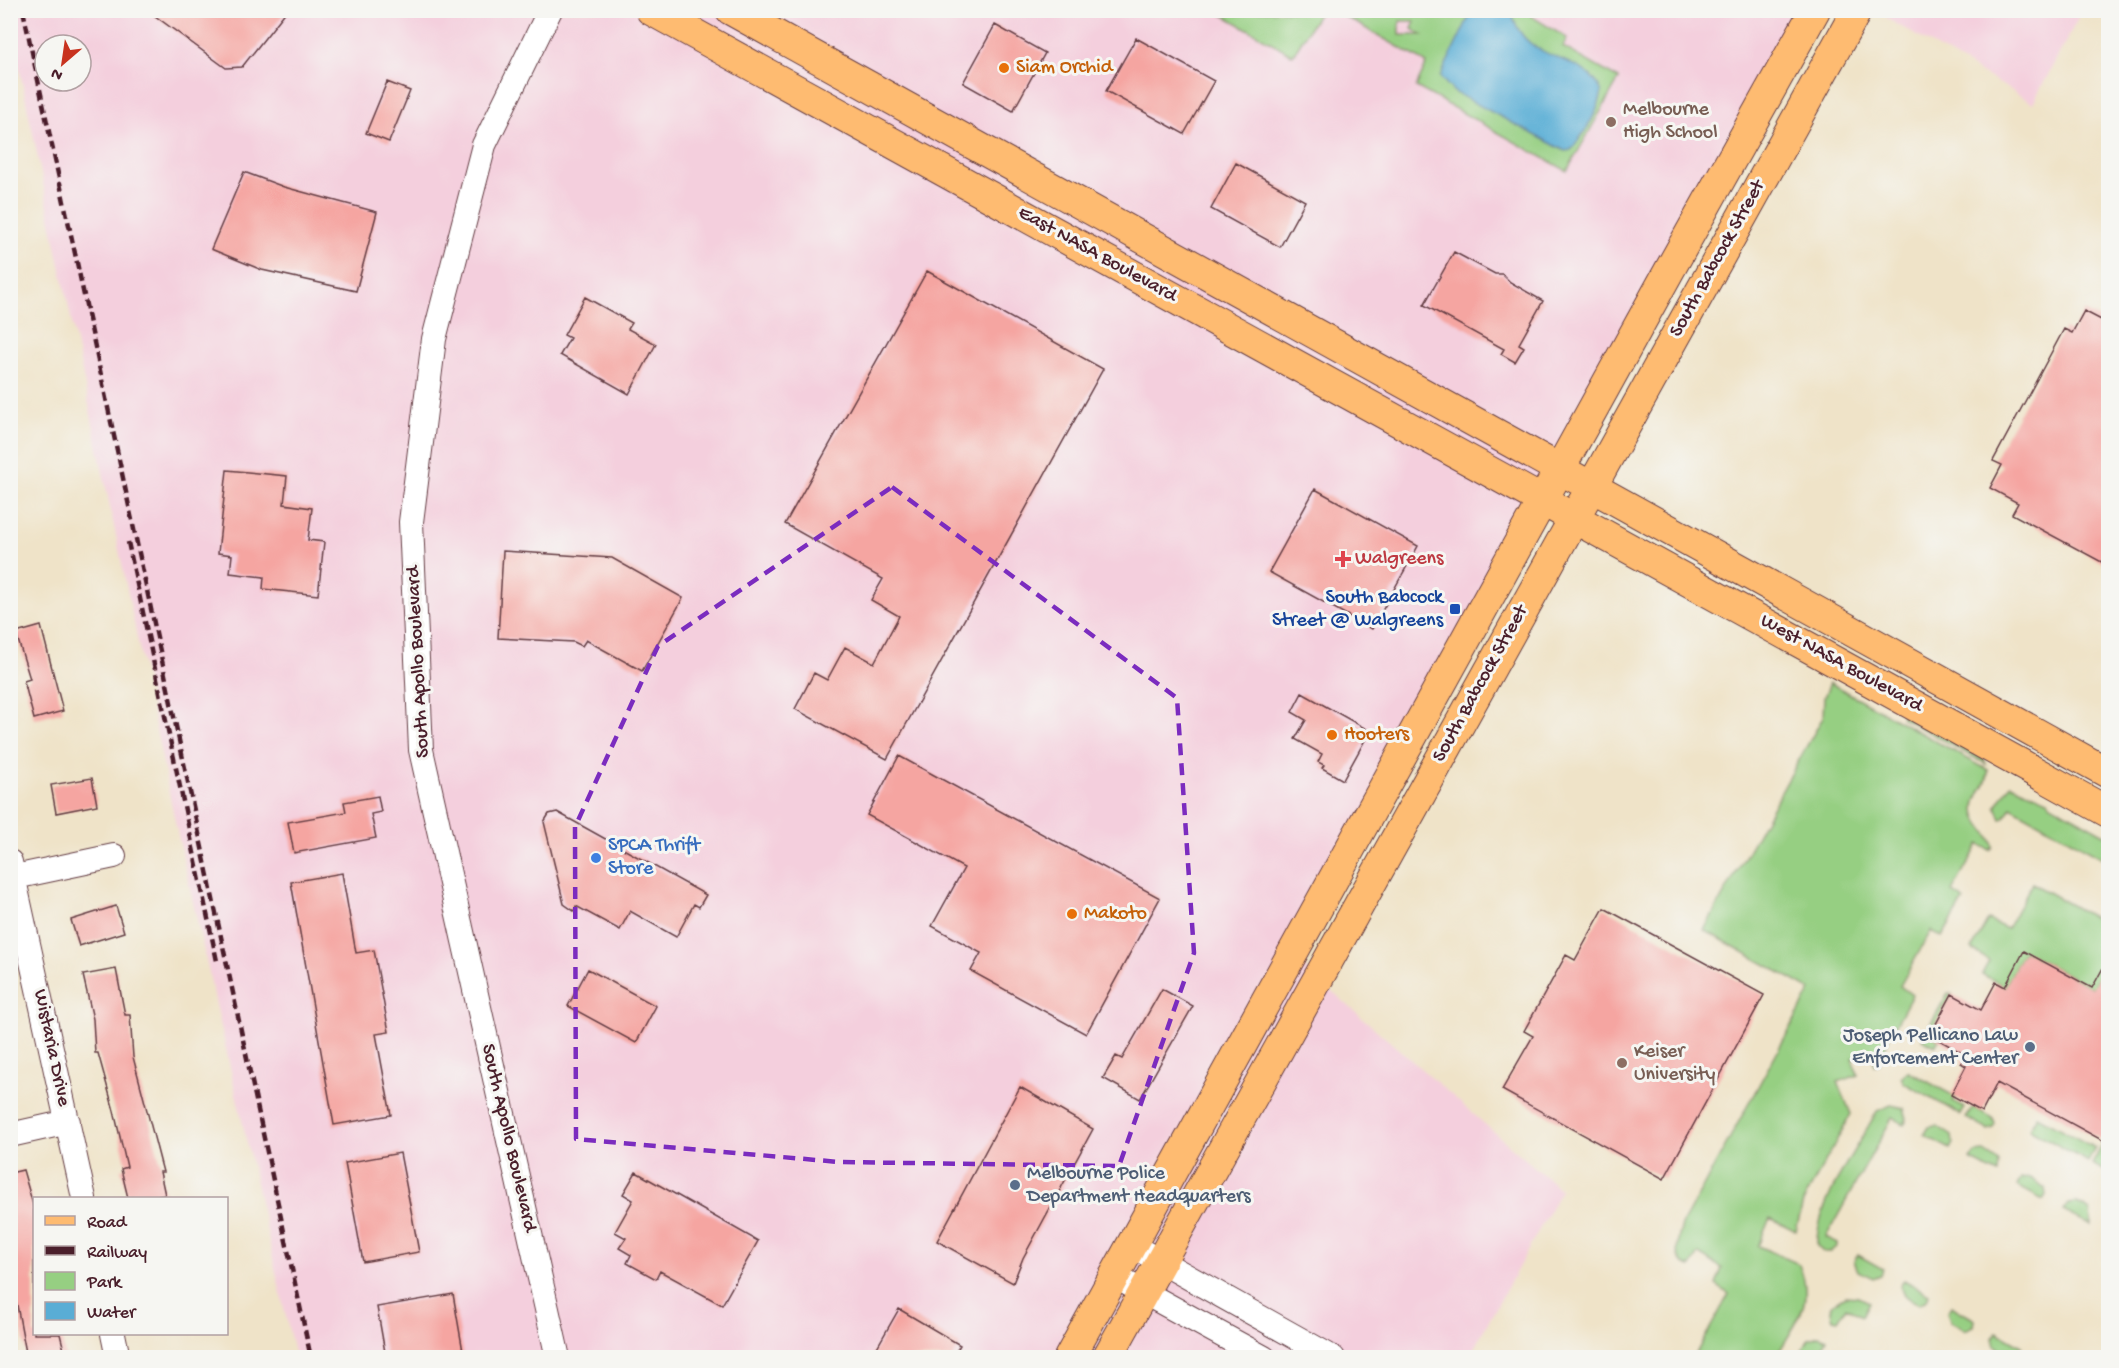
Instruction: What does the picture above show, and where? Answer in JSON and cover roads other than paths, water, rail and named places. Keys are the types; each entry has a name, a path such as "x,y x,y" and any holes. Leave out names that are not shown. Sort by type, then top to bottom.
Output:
{"main road":[{"name":"East NASA Boulevard","path":"651,10 1543,499"},
{"name":"East NASA Boulevard","path":"731,10 1591,487"},
{"name":"South Babcock Street","path":"1069,1358 1815,10"},
{"name":"South Babcock Street","path":"1107,1358 1857,10"},
{"name":"West NASA Boulevard","path":"1591,487 2109,773"},
{"path":"1543,499 1575,516"},
{"name":"West NASA Boulevard","path":"1575,516 2109,812"}],"street":[{"name":"South Apollo Boulevard","path":"550,10 484,145 434,339 411,522 421,750 558,1358"},
{"path":"12,873 114,856"},
{"name":"Wistaria Drive","path":"12,873 84,1197"},
{"path":"10,1134 68,1122"},
{"path":"1131,1245 1333,1358"},
{"path":"1114,1276 1264,1358"},
{"path":"112,1335 118,1358"}],"water":[{"path":"1472,11 1511,11 1518,29 1528,42 1582,69 1593,79 1602,92 1600,100 1590,122 1571,150 1565,151 1454,92 1440,77"}],"railway":[{"path":"23,10 311,1358"},
{"path":"128,542 217,961"}],"place":[{"name":"Siam Orchid","path":"1004,68"},
{"name":"Melbourne High School","path":"1611,122"},
{"name":"Walgreens","path":"1343,559"},
{"name":"South Babcock Street @ Walgreens","path":"1455,609"},
{"name":"Hooters","path":"1332,735"},
{"name":"SPCA Thrift Store","path":"596,858"},
{"name":"Makoto","path":"1072,914"},
{"name":"Joseph Pellicano Law Enforcement Center","path":"2030,1047"},
{"name":"Keiser University","path":"1622,1063"},
{"name":"Melbourne Police Department Headquarters","path":"1015,1185"}]}
